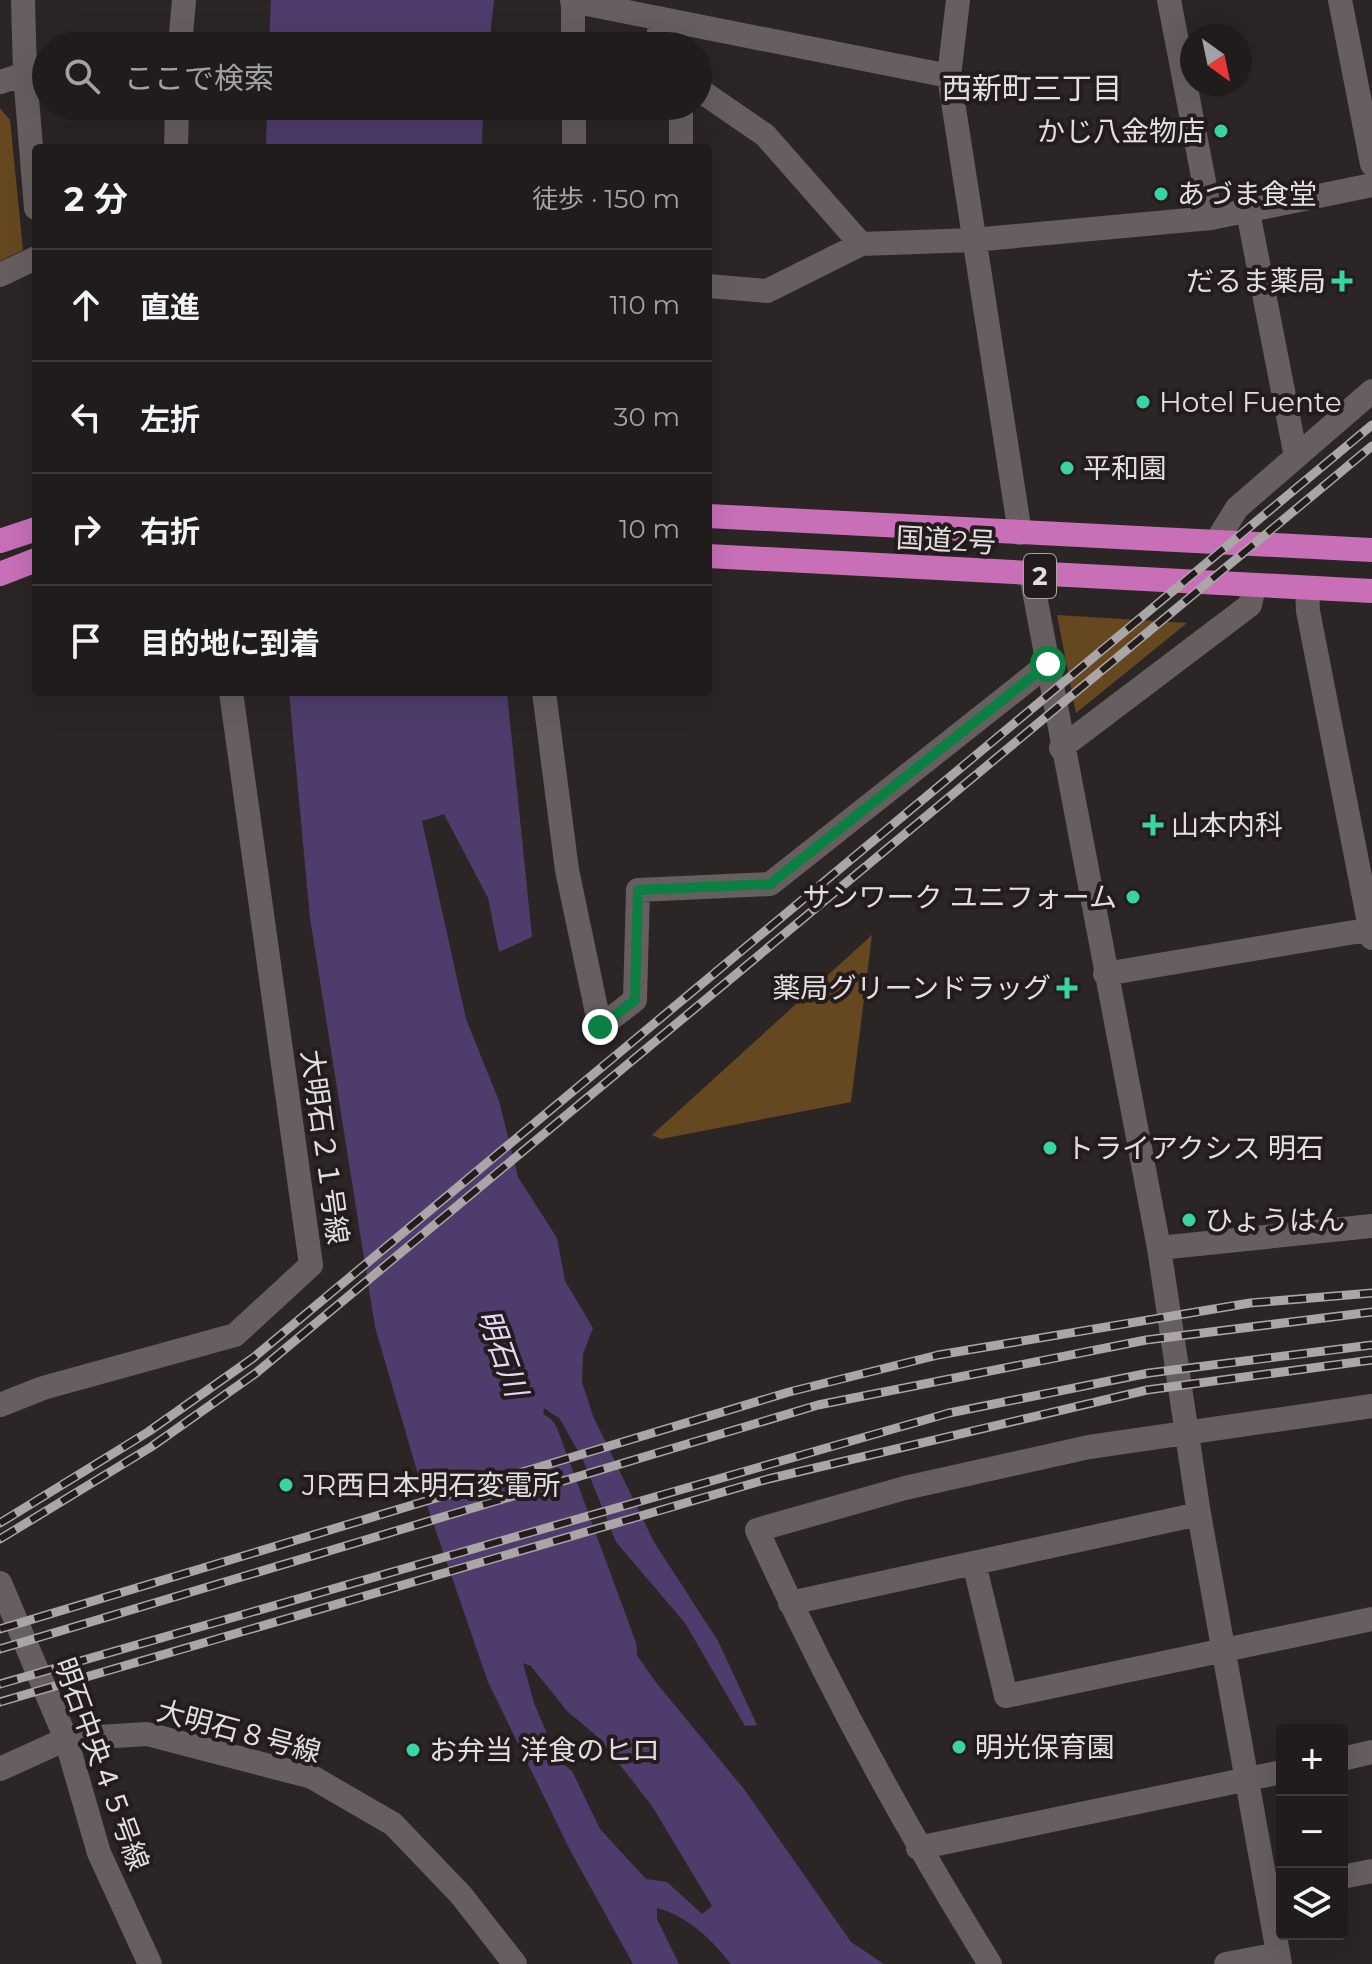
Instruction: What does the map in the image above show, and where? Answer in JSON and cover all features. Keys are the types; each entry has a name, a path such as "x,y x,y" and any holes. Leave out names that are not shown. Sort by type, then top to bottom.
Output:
{"highway":[{"name":"国道2号","path":"712,516 1372,550"},
{"path":"0,541 32,530"},
{"name":"国道2号","path":"712,556 1372,591"},
{"path":"0,574 32,562"}],"street":[{"path":"23,0 32,51"},
{"path":"181,32 184,0"},
{"path":"958,0 949,76 1020,533"},
{"path":"1169,0 1211,218"},
{"path":"1340,0 1372,164"},
{"path":"573,32 572,1 949,76"},
{"path":"659,18 659,32"},
{"path":"0,82 32,75"},
{"path":"712,99 765,135 861,244"},
{"path":"36,120 36,144"},
{"path":"176,144 177,120"},
{"path":"574,120 574,144"},
{"path":"681,120 681,144"},
{"path":"712,286 767,291 861,244 973,240 1211,218 1372,185"},
{"path":"1248,212 1296,457"},
{"path":"0,275 32,260"},
{"path":"1216,542 1237,508 1372,391"},
{"path":"1031,575 1061,748 1159,1248 1199,1514 1249,1779 1275,1892 1279,1959 1226,1964"},
{"path":"1061,748 1250,605 1254,586"},
{"path":"1105,974 1372,932 1308,611 1307,588"},
{"path":"545,696 567,870 600,1027 635,1000 638,890 770,884 1048,664"},
{"name":"大明石２１号線","path":"0,1405 43,1388 235,1335 311,1265 232,696"},
{"path":"1159,1248 1372,1226"},
{"path":"990,1964 918,1848 790,1603 757,1530 905,1488 1089,1447 1372,1406"},
{"path":"790,1603 1199,1514"},
{"path":"974,1563 1006,1696 1372,1619"},
{"name":"明石中央４５号線","path":"0,1583 66,1739 99,1853 150,1964"},
{"name":"大明石８号線","path":"66,1739 147,1734 312,1777 393,1824 461,1895 515,1964"},
{"path":"0,1769 66,1739"},
{"path":"1348,1758 1372,1752"},
{"path":"918,1848 1276,1773"},
{"path":"1348,1876 1372,1871"}],"shaded area":[{"path":"0,108 10,120 23,250 0,261"},
{"path":"1057,615 1187,623 1076,713"},
{"path":"872,935 851,1102 661,1139 652,1135"}],"water":[{"path":"271,0 494,0 491,32 270,32"},
{"path":"267,120 483,120 482,144 266,144"},
{"path":"289,696 507,696 532,937 499,952 488,898 444,814 422,821 466,1019 499,1101 518,1177 557,1238 565,1281 593,1328 583,1354 582,1382 593,1416 654,1542 718,1641 757,1725 745,1726 685,1623 616,1542 584,1462 560,1419 544,1408 539,1447 579,1574 658,1685 744,1789 851,1942 884,1964 731,1964 698,1930 679,1917 657,1908 657,1919 679,1964 633,1964 571,1852 488,1682 426,1502 375,1327 310,918","holes":["523,1663 531,1666 567,1711 599,1738 652,1806 712,1906 702,1914 667,1882 646,1879 600,1829 572,1771 558,1760 534,1703"]}],"waterway":[{"name":"明石川","path":"533,1438 611,1650"}],"railway":[{"path":"0,1523 148,1432 253,1358 1372,425"},
{"path":"0,1539 151,1447 256,1373 1372,446"},
{"path":"0,1629 789,1392 938,1355 1250,1303 1372,1293"},
{"path":"0,1649 818,1405 1146,1340 1372,1312"},
{"path":"0,1684 949,1413 1149,1373 1372,1345"},
{"path":"0,1702 768,1479 1147,1390 1372,1360"}],"place":[{"name":"かじ八金物店","path":"1221,131"},
{"name":"あづま食堂","path":"1161,194"},
{"name":"だるま薬局","path":"1342,281"},
{"name":"Hotel Fuente","path":"1143,402"},
{"name":"平和園","path":"1067,468"},
{"name":"山本内科","path":"1153,825"},
{"name":"サンワーク ユニフォーム","path":"1133,897"},
{"name":"薬局グリーンドラッグ","path":"1067,988"},
{"name":"トライアクシス 明石","path":"1050,1148"},
{"name":"ひょうはん","path":"1189,1220"},
{"name":"JR西日本明石変電所","path":"286,1485"},
{"name":"明光保育園","path":"959,1747"},
{"name":"お弁当 洋食のヒロ","path":"413,1750"}],"district":[{"name":"西新町三丁目","path":"1032,89"}],"route":[{"path":"600,1027 635,1000 638,890 770,884 1048,664"}]}
